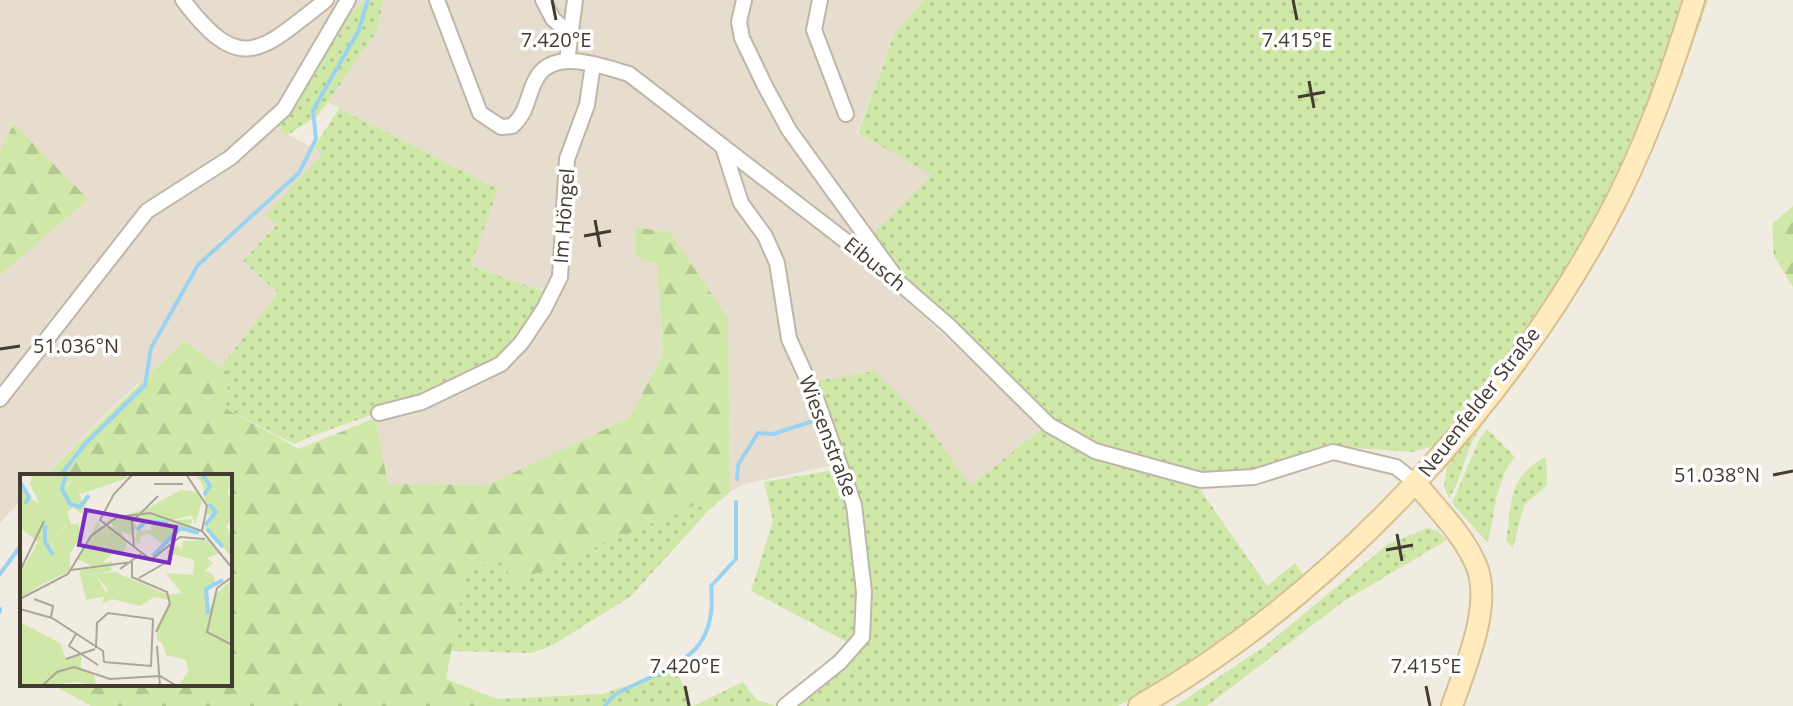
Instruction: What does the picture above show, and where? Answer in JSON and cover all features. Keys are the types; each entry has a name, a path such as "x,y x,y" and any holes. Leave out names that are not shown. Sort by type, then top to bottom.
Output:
{"main road":[{"name":"Neuenfelder Straße","path":"1139,706 1188,676 1293,596 1415,482 1517,356 1604,224 1663,99 1694,0"},
{"path":"1415,482 1453,529 1478,569 1477,633 1452,706"}],"street":[{"path":"183,0 204,28 224,45 247,51 272,41 326,0"},
{"path":"0,399 147,211 230,158 284,109 348,0"},
{"path":"437,0 480,113 490,122 512,126 525,114 535,81 543,69 567,61 568,32 575,0"},
{"path":"543,0 553,19 568,32"},
{"path":"744,0 739,22 742,38 765,86 789,130 892,269 895,279"},
{"path":"820,0 814,30 846,114"},
{"name":"Eibusch","path":"567,61 629,74 895,279 948,325 1049,425 1095,451 1201,480 1254,477 1333,452 1396,467 1415,482"},
{"name":"Im Höngel","path":"379,413 422,402 501,364 522,342 544,309 560,277 567,159 587,105 593,64"},
{"name":"Wiesenstraße","path":"723,147 741,203 765,236 777,263 789,339 843,467 854,505 859,545 864,592 862,637 840,662 785,706"}],"shaded area":[{"path":"0,0 367,0 313,44 279,105 273,127 324,153 265,216 277,223 243,261 278,293 220,368 137,384 47,474 20,474 20,501 0,523 0,275 17,258 15,125 0,151"},
{"path":"383,0 924,0 894,34 857,133 933,175 879,275 1043,428 970,487 926,422 839,464 744,484 730,492 728,318 635,227 636,257 657,264 663,355 629,418 488,485 388,484 375,418 528,342 558,296 471,266 498,189 328,102 377,31"}],"green space":[{"path":"367,0 383,0 377,31 317,116 286,136 277,127 337,24"},
{"path":"924,0 1685,0 1645,121 1599,220 1511,349 1433,446 1412,452 1330,446 1254,473 1203,475 1096,447 1052,420 909,283 873,234 932,175 858,133 894,34"},
{"path":"1704,0 1708,0 1678,85 1623,207 1556,324 1478,432 1449,498 1444,487 1447,467 1523,366 1691,40"},
{"path":"339,108 498,189 471,266 548,293 514,343 480,371 429,394 294,444 225,408 229,374 220,368 278,293 243,261 277,224 265,216 323,153 314,148"},
{"path":"14,124 88,199 0,275 0,151"},
{"path":"1793,206 1793,287 1774,256 1772,224"},
{"path":"635,227 670,233 728,318 730,492 709,510 695,505 516,582 499,561 466,569 446,679 497,699 494,706 91,706 55,686 232,686 232,474 47,474 184,341 229,374 225,408 299,449 375,418 388,484 488,485 629,418 663,355 657,264 636,257"},
{"path":"874,371 926,422 970,486 1043,428 1195,482 1267,586 1295,563 1304,575 1170,681 1117,706 791,706 864,639 856,505 812,382"},
{"path":"1487,429 1515,457 1506,469 1497,495 1488,543 1452,503 1479,440"},
{"path":"1546,457 1547,485 1524,505 1513,548 1506,541 1514,492 1525,472"},
{"path":"840,469 857,547 857,634 851,644 751,591 773,521 764,482"},
{"path":"695,505 709,510 631,596 553,645 532,653 451,651 466,569 499,561 516,581"},
{"path":"1428,528 1438,531 1447,540 1344,601 1207,706 1175,706 1264,647 1388,544"},
{"path":"676,669 692,706 494,706 497,699 602,694"},
{"path":"743,682 757,700 778,706 693,706"}],"waterway":[{"path":"62,474 85,444 145,385 151,348 198,265 299,173 316,139 313,110 359,30 368,0"},
{"path":"737,479 738,465 758,433 773,434 816,420"},
{"path":"605,706 614,695 671,667 699,645 707,630 711,611 711,586 736,559 736,502"},
{"path":"0,574 20,547"}]}
